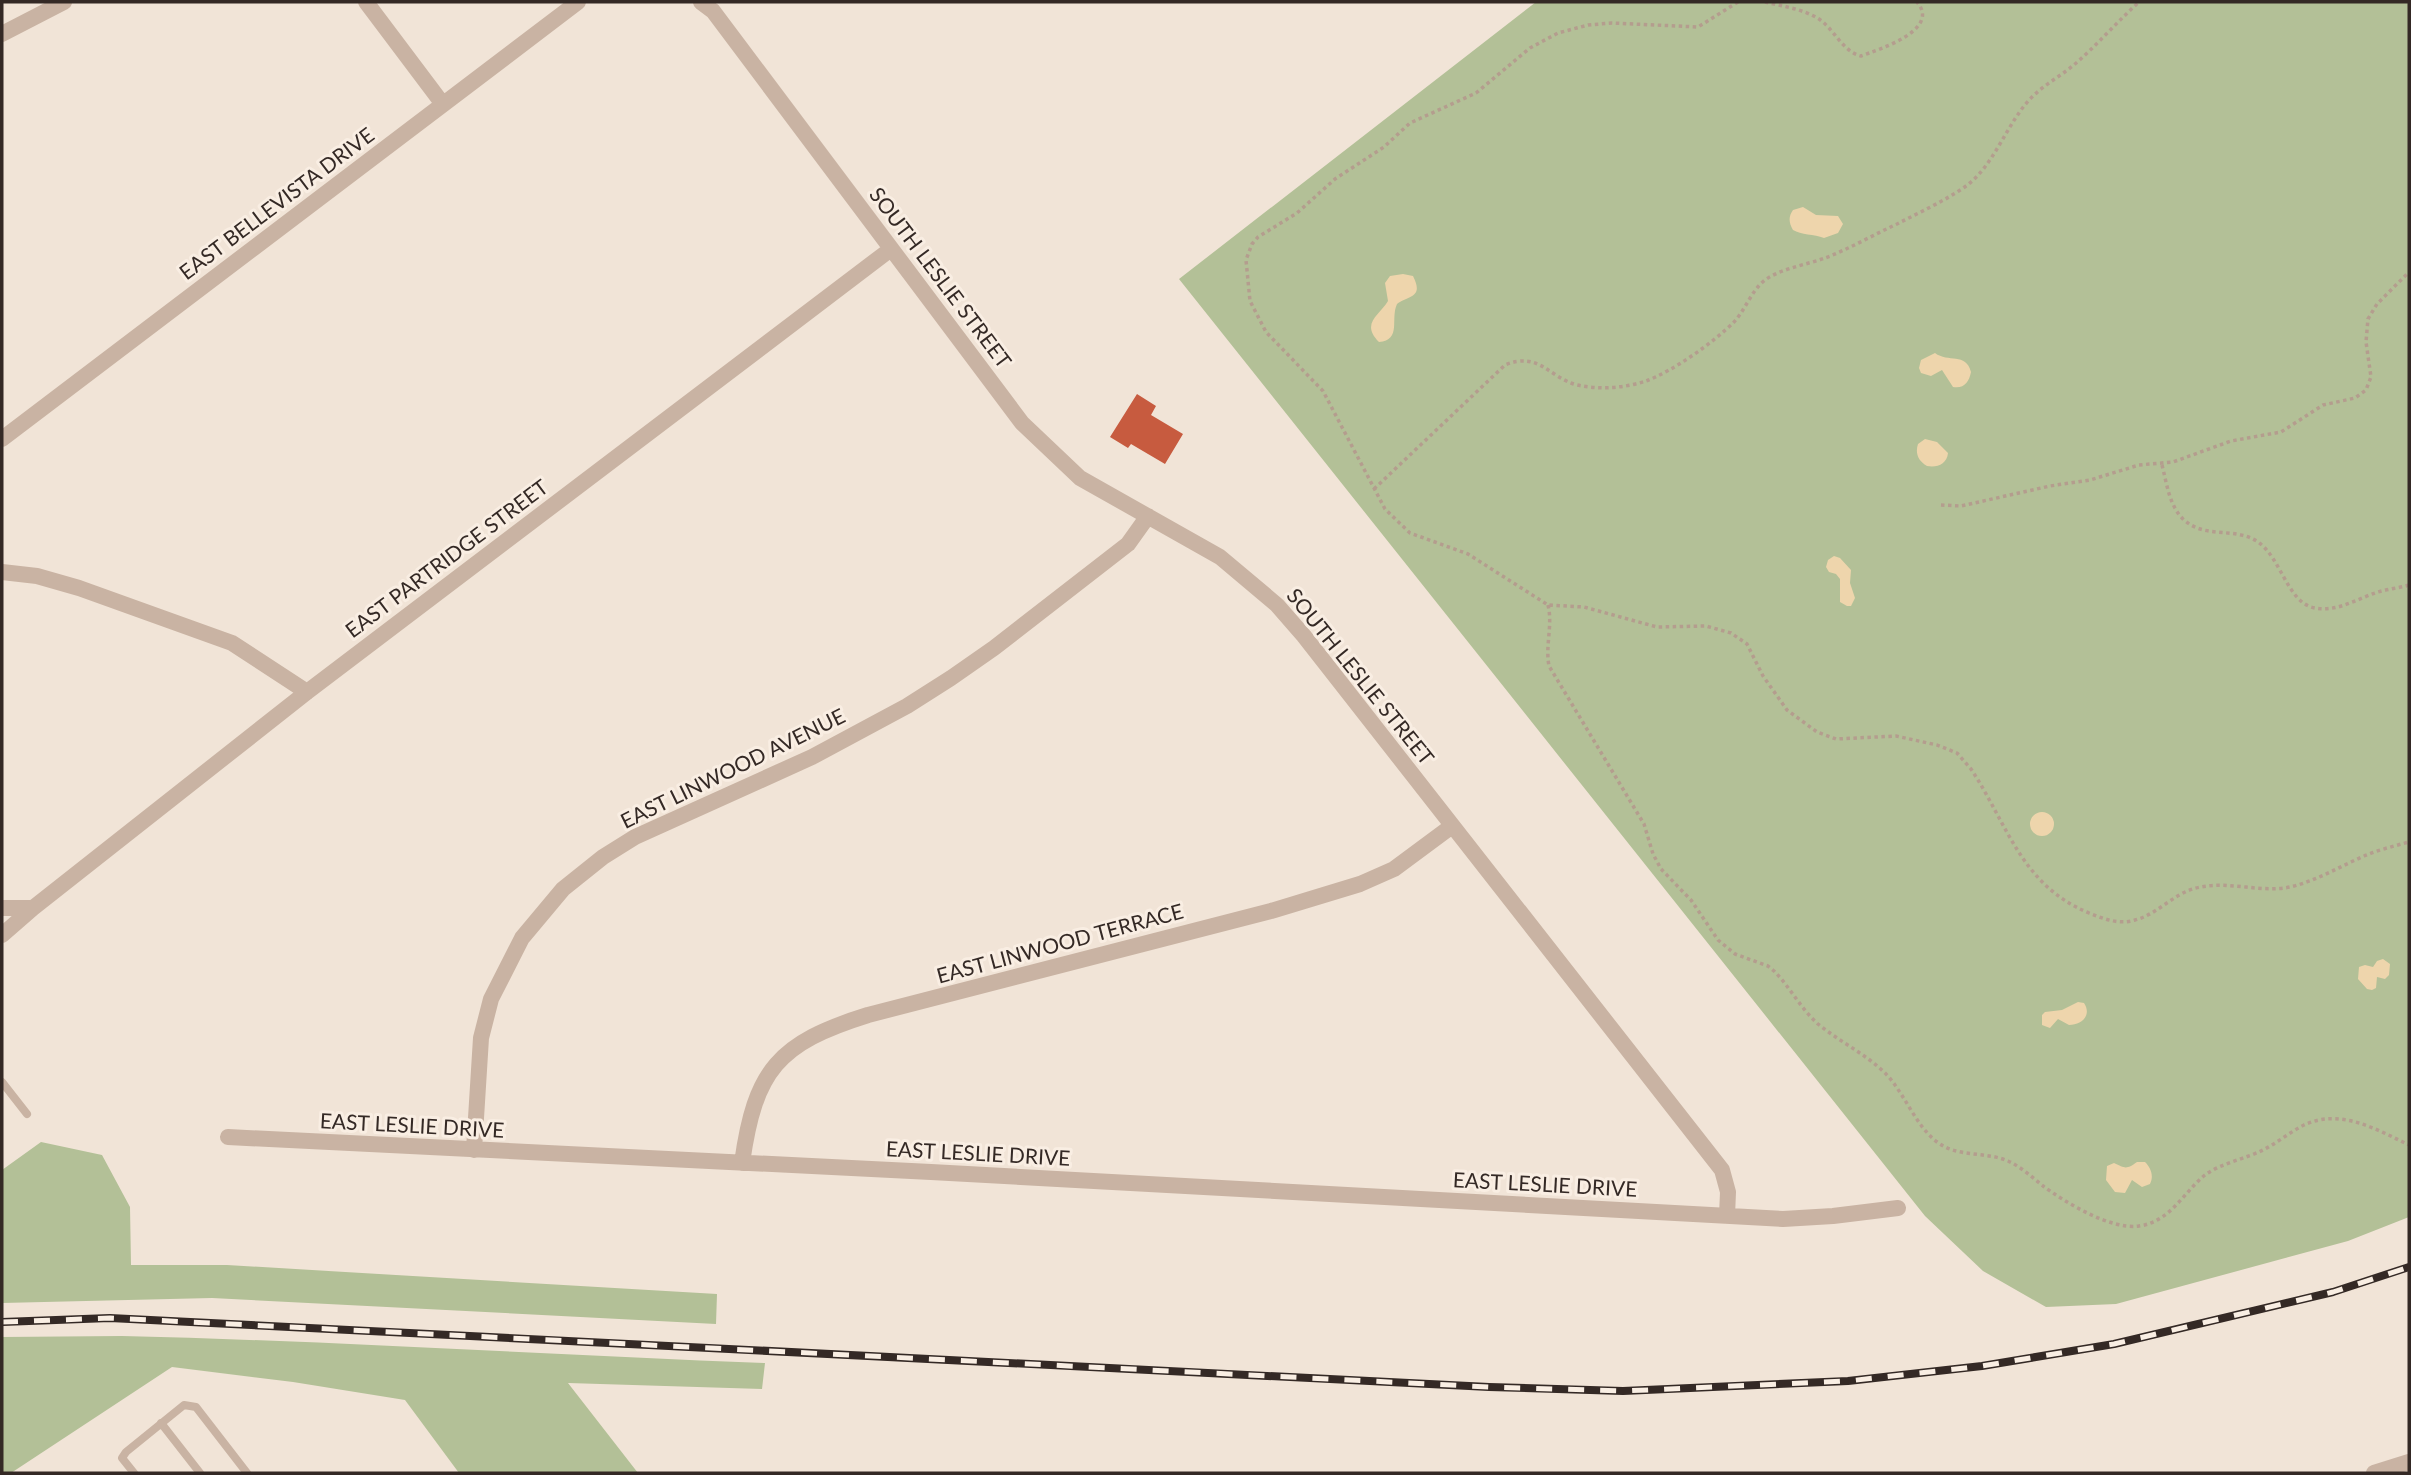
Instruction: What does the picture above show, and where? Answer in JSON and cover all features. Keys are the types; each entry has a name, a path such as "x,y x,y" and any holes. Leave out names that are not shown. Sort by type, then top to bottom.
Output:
{"street":[{"path":"2,34 64,2"},
{"path":"366,2 442,103"},
{"name":"EAST BELLEVISTA DRIVE","path":"2,439 578,2"},
{"name":"SOUTH LESLIE STREET","path":"701,2 713,11 1022,423 1080,478 1220,557 1277,605 1722,1170 1728,1192 1727,1216"},
{"name":"EAST PARTRIDGE STREET","path":"2,935 307,692 891,249"},
{"name":"EAST LINWOOD AVENUE","path":"474,1150 481,1038 491,999 522,937 563,889 603,857 635,837 812,757 907,706 951,678 1128,544 1148,516"},
{"path":"2,572 37,576 79,588 232,643 307,692"},
{"name":"EAST LINWOOD TERRACE","path":"743,1163 748,1126 761,1086 781,1060 813,1035 868,1015 1271,911 1360,884 1394,869 1452,826"},
{"path":"2,908 33,908"},
{"name":"EAST LESLIE DRIVE","path":"228,1137 1783,1219 1898,1208"},
{"path":"2374,1473 2409,1462"}],"lane":[{"path":"2,1082 27,1114"},
{"path":"134,1473 122,1458 126,1452 184,1405 195,1407 247,1473"},
{"path":"161,1423 200,1473"}],"path":[{"path":"1738,2 1698,27 1612,23 1588,25 1543,41 1530,48 1476,93 1410,122 1384,147 1335,179 1297,213 1266,230 1252,244 1246,260 1246,275 1250,301 1260,324 1323,391 1385,509 1410,533 1468,554 1548,605 1584,607 1657,627 1706,626 1731,633 1747,644 1763,676 1787,709 1817,732 1847,740 1896,736 1950,749 1972,769 2014,847 2037,877 2059,899 2102,918 2117,922 2137,920 2181,894 2204,886 2290,887 2368,855 2409,842"},
{"path":"1765,2 1808,13 1828,26 1854,54 1865,54 1914,32 1923,21 1924,12 1917,2"},
{"path":"1374,489 1505,365 1524,360 1532,362 1542,365 1565,380 1591,387 1644,382 1696,352 1727,328 1742,312 1756,289 1773,275 1829,257 1933,206 1966,186 1985,166 2015,118 2032,97 2075,64 2139,2"},
{"path":"1941,505 1961,506 2050,486 2091,480 2139,465 2162,464 2231,441 2281,432 2323,405 2356,398 2369,385 2371,377 2366,342 2368,319 2378,304 2409,272"},
{"path":"2162,464 2170,498 2183,519 2200,530 2240,534 2257,541 2272,555 2293,592 2311,607 2332,609 2379,592 2409,585"},
{"path":"1548,605 1549,666 1644,824 1657,863 1691,900 1718,940 1735,954 1768,966 1815,1022 1874,1062 1896,1086 1931,1137 1945,1148 2007,1161 2066,1201 2105,1220 2130,1227 2158,1220 2172,1211 2203,1176 2264,1149 2318,1119 2344,1119 2367,1125 2409,1145"}],"green space":[{"path":"1536,2 2409,2 2409,1217 2348,1241 2116,1304 2046,1307 1983,1271 1925,1216 1179,279"},
{"path":"41,1142 102,1155 130,1207 131,1265 227,1265 717,1294 716,1324 212,1298 2,1303 2,1170"},
{"path":"122,1336 765,1363 762,1389 568,1383 638,1473 459,1473 405,1400 293,1382 172,1367 11,1473 2,1473 2,1337"}],"sand":[{"path":"1803,207 1816,215 1838,216 1843,224 1838,233 1824,238 1793,230 1791,213"},
{"path":"1390,276 1413,276 1416,292 1397,304 1393,333 1391,337 1379,342 1371,330 1371,324 1388,301 1385,283"},
{"path":"1935,353 1961,360 1969,366 1971,372 1965,384 1953,387 1942,370 1931,376 1921,373 1921,360"},
{"path":"1925,439 1937,442 1948,453 1946,460 1941,464 1927,466 1919,459 1917,447"},
{"path":"1834,556 1840,558 1851,570 1850,583 1855,598 1851,606 1840,602 1840,579 1826,567 1828,560"},
{"path":"2042,812 2050,816 2054,824 2050,832 2042,836 2034,832 2030,824 2034,816"},
{"path":"2383,959 2390,964 2389,975 2385,979 2377,977 2376,988 2367,989 2358,979 2359,967 2373,967 2377,961"},
{"path":"2078,1002 2084,1003 2087,1011 2082,1021 2069,1025 2058,1019 2050,1028 2042,1025 2042,1015 2045,1012 2062,1010"},
{"path":"2137,1162 2145,1162 2149,1167 2152,1175 2150,1184 2142,1187 2132,1180 2125,1193 2115,1192 2106,1180 2107,1166 2114,1163 2128,1167"}],"building":[{"path":"1137,394 1156,406 1151,415 1183,434 1165,464 1131,444 1128,448 1110,437"}],"railway":[{"path":"2,1322 110,1318 1489,1387 1623,1391 1848,1381 1982,1366 2114,1344 2333,1292 2409,1267"}]}
